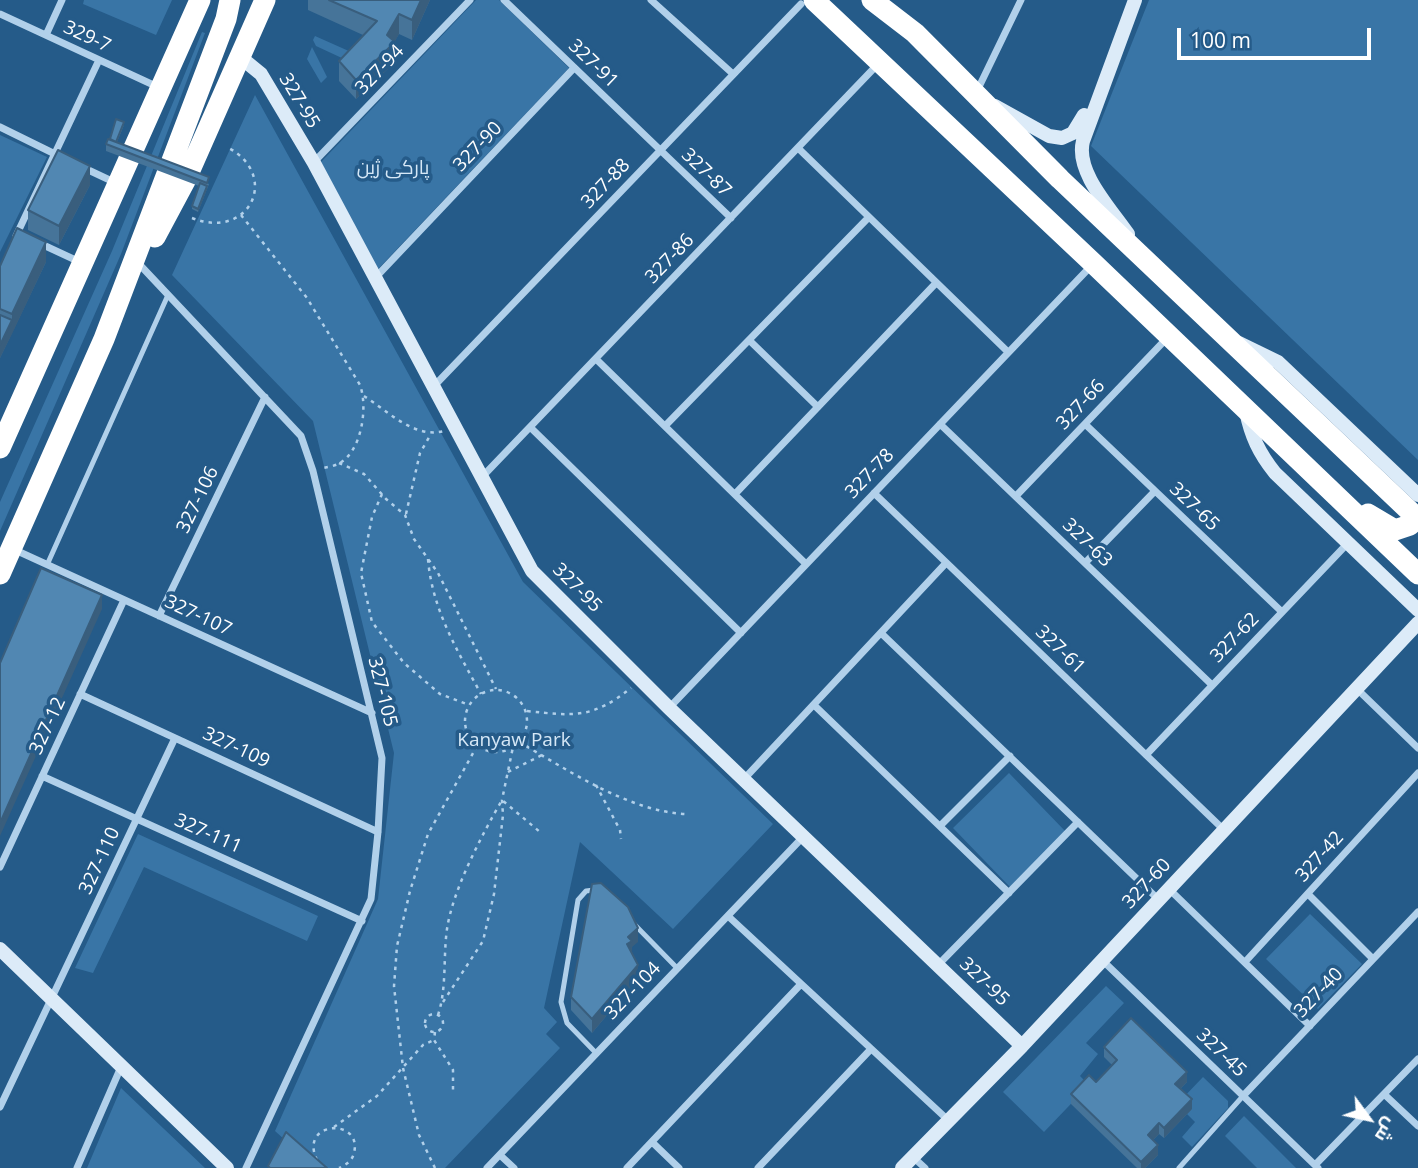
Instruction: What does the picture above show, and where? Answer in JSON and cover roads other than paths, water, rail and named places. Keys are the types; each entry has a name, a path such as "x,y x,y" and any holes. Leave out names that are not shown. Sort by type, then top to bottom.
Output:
{"highway":[{"path":"2,438 199,0"},
{"path":"104,339 226,19 230,0"},
{"path":"0,574 104,339 186,179 265,0"},
{"path":"872,0 915,33"},
{"path":"887,0 915,33 975,94 1144,258 1417,509 1410,525 1395,530 1328,488"},
{"path":"803,1 840,25 880,62 1418,574"}],"street":[{"path":"46,36 62,0"},
{"name":"327-94","path":"314,163 470,0"},
{"name":"327-91","path":"504,0 660,150"},
{"path":"651,0 733,74"},
{"path":"1021,0 975,94 1049,136 1062,138 1077,129 1111,60"},
{"path":"1135,0 1083,141 1082,162 1089,177 1144,258"},
{"name":"327-88","path":"435,385 803,1"},
{"name":"329-7","path":"0,14 160,88"},
{"name":"327-95","path":"239,57 261,74 314,163 532,570 669,708 1022,1046"},
{"path":"12,245 99,60"},
{"name":"327-86","path":"482,477 880,62"},
{"name":"327-90","path":"375,277 575,68"},
{"path":"0,127 65,159"},
{"path":"798,148 1008,352"},
{"name":"327-87","path":"660,150 731,218"},
{"path":"75,163 118,184"},
{"path":"665,426 869,217"},
{"path":"18,233 82,263"},
{"name":"327-78","path":"669,708 1093,263"},
{"name":"327-105","path":"140,265 301,436 313,471 382,758 371,899 246,1168"},
{"path":"735,494 936,282"},
{"name":"327-66","path":"1016,496 1169,336"},
{"path":"749,341 818,407"},
{"path":"596,359 806,564"},
{"name":"327-106","path":"159,616 265,397"},
{"path":"1246,409 1250,433 1260,454 1275,473 1418,610"},
{"name":"327-63","path":"940,424 1213,685"},
{"name":"327-65","path":"1085,424 1282,612"},
{"path":"530,427 741,633"},
{"path":"1085,563 1155,491"},
{"name":"327-61","path":"874,493 1224,830"},
{"name":"327-62","path":"1146,755 1348,543"},
{"name":"327-107","path":"11,548 372,713"},
{"path":"744,779 947,563"},
{"name":"327-12","path":"0,867 124,600"},
{"name":"327-60","path":"902,1168 1022,1046 1418,623"},
{"path":"881,633 1078,822 1245,962 1310,1026"},
{"path":"1357,689 1418,748"},
{"name":"327-109","path":"80,694 378,832"},
{"path":"814,705 1009,893"},
{"name":"327-110","path":"0,1107 176,738"},
{"path":"940,827 1010,756"},
{"name":"327-42","path":"1245,962 1418,773"},
{"name":"327-111","path":"42,776 362,921"},
{"path":"938,965 1078,822"},
{"name":"327-104","path":"487,1168 803,837"},
{"path":"1308,894 1373,959"},
{"name":"327-40","path":"1243,1096 1418,912"},
{"path":"727,916 948,1120"},
{"path":"0,949 227,1168"},
{"name":"327-45","path":"1102,960 1316,1166"},
{"path":"628,1168 801,984"},
{"path":"758,1168 871,1049"},
{"path":"1316,1166 1418,1059"},
{"path":"77,1168 121,1067"},
{"path":"1384,1094 1418,1125"},
{"path":"652,1142 679,1168"},
{"path":"500,1155 514,1168"},
{"path":"913,1157 925,1168"}],"lane":[{"path":"47,565 168,295"},
{"path":"596,1052 567,1023 561,1003 578,900 586,891 598,890 604,893"},
{"path":"625,915 677,968"},
{"path":"1179,1168 1243,1096"}],"park label":[{"name":"پارکی ژین","path":"393,169"},
{"name":"Kanyaw Park","path":"514,741"}]}
